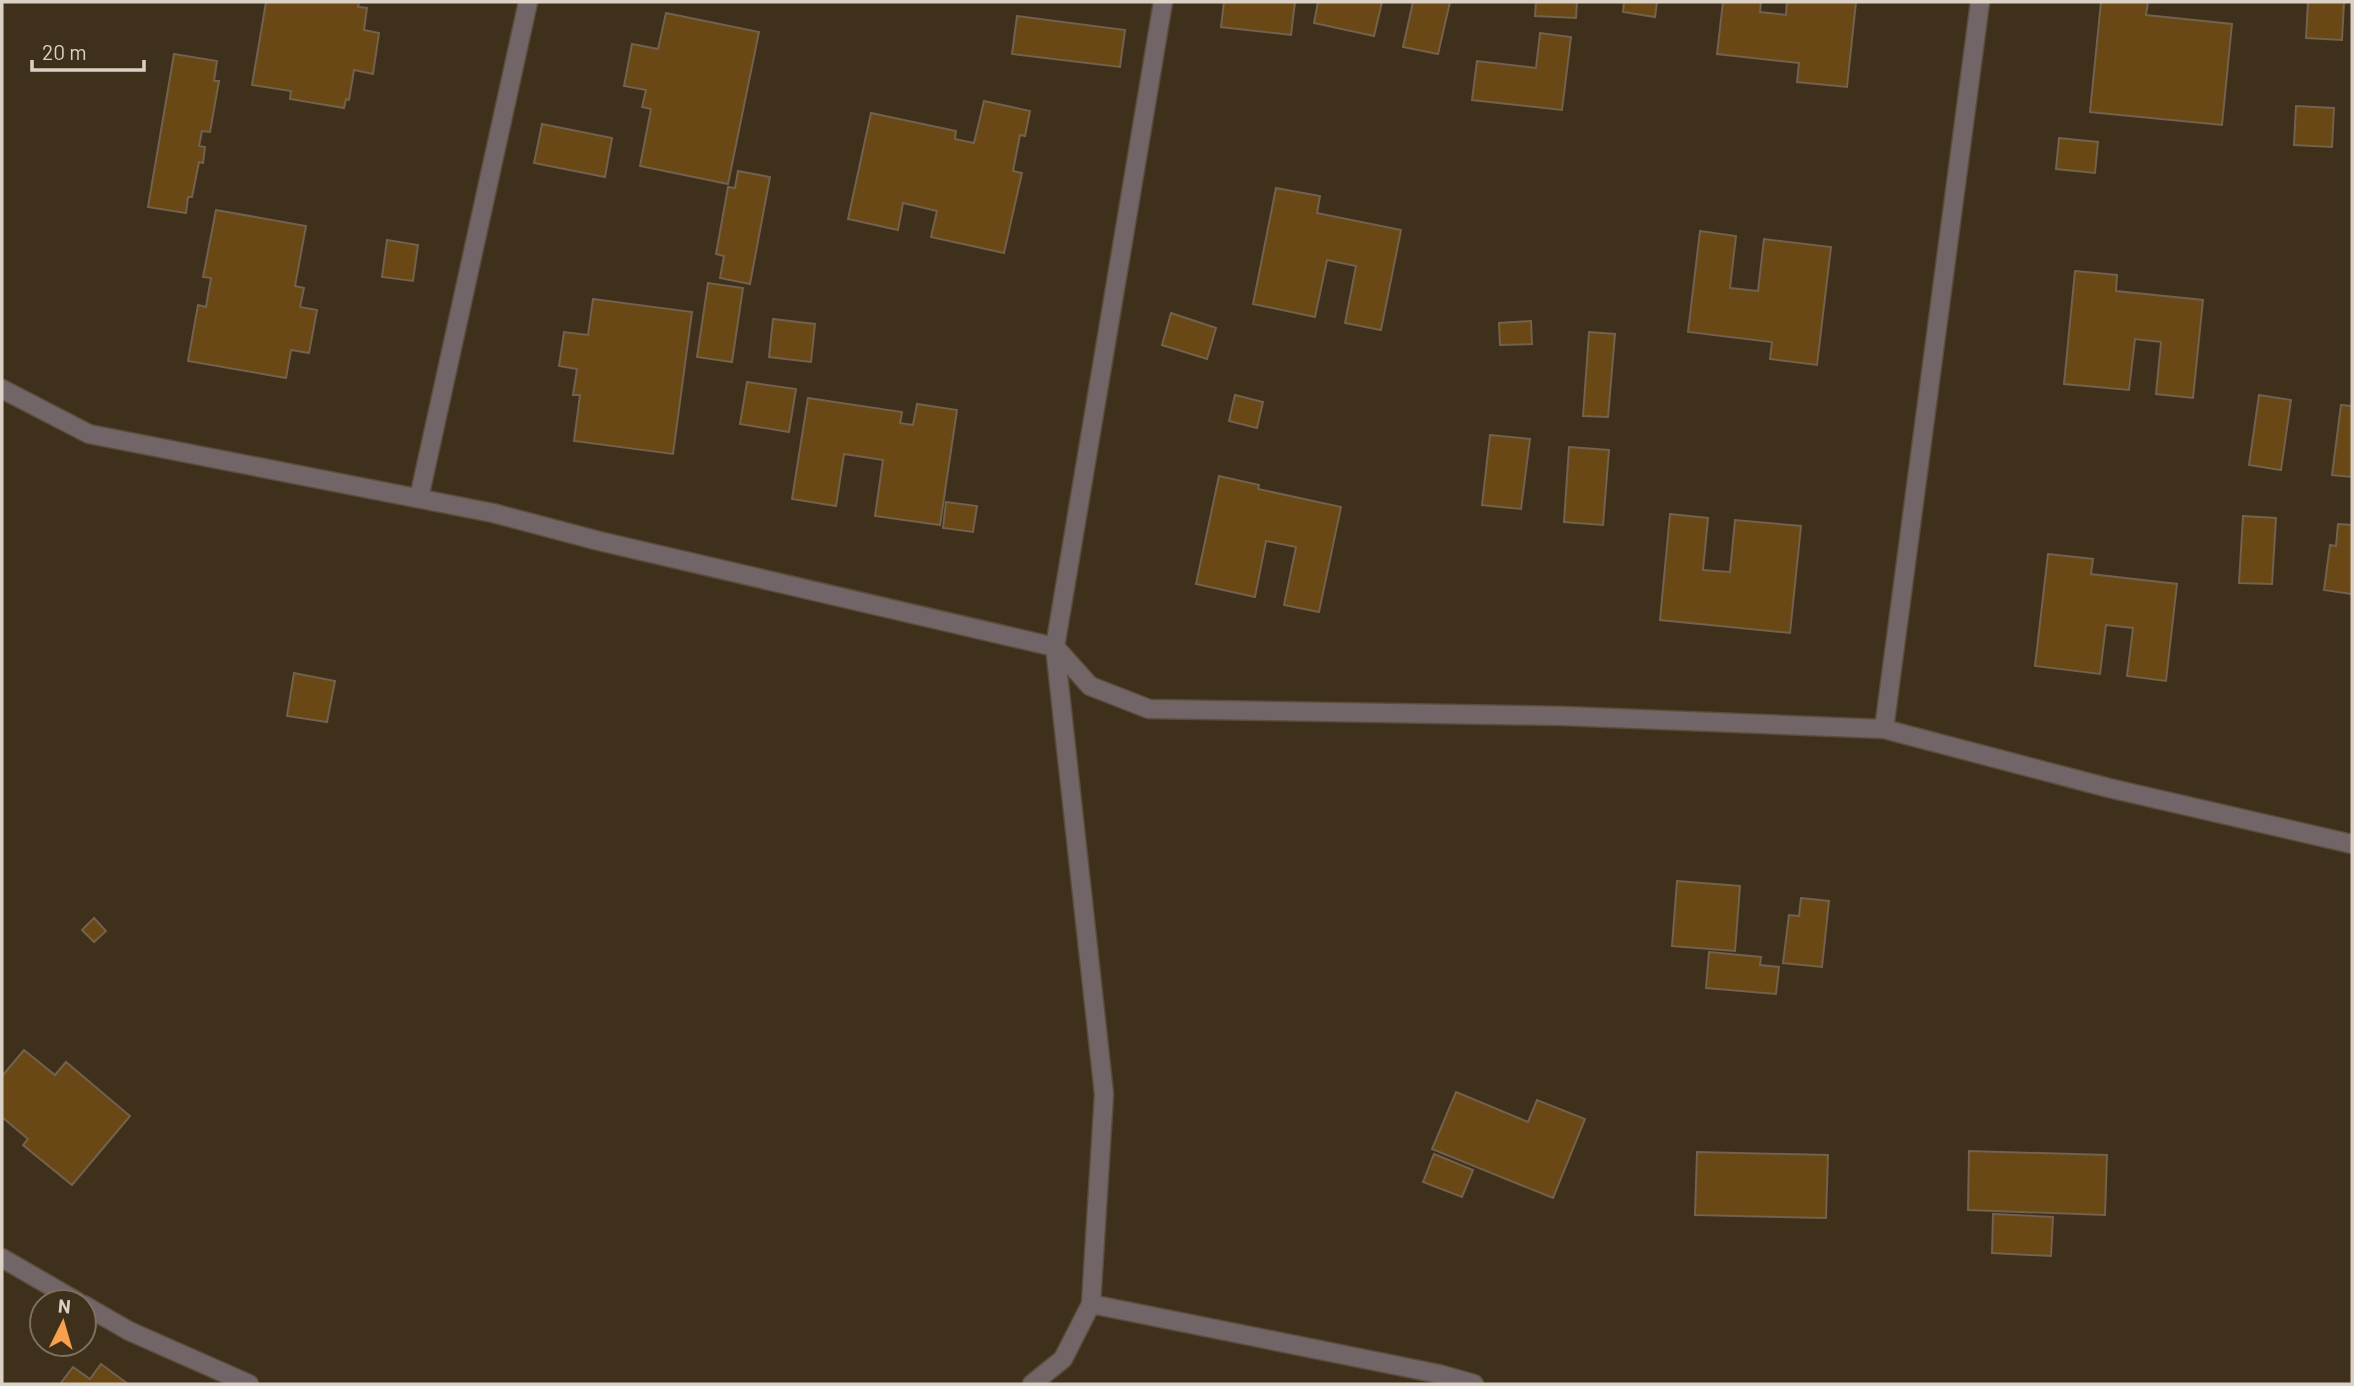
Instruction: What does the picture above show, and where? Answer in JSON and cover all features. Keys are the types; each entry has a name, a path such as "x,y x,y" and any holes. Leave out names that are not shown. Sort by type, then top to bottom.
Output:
{"street":[{"path":"419,498 527,2"},
{"path":"1032,1384 1063,1359 1091,1304 1104,1094 1055,647 1163,2"},
{"path":"1884,729 1980,2"},
{"path":"2,389 89,435 493,513 599,541 1055,647 1090,686 1149,709 1563,716 1884,729 2109,788 2352,844"},
{"path":"2,1258 54,1288"},
{"path":"1091,1304 1425,1371 1474,1384"},
{"path":"98,1313 129,1331 249,1384"}],"building":[{"path":"266,2 359,2 358,7 367,8 364,30 379,33 373,74 354,70 349,100 346,99 344,108 290,99 291,91 252,85"},
{"path":"1224,2 1295,2 1291,35 1221,27"},
{"path":"1318,2 1382,2 1374,36 1314,23"},
{"path":"1413,2 1450,2 1438,54 1403,47"},
{"path":"1536,2 1577,2 1576,18 1535,16"},
{"path":"1624,2 1657,2 1655,17 1623,12"},
{"path":"1723,2 1761,2 1760,12 1786,15 1787,2 1856,2 1847,87 1797,82 1799,63 1717,54"},
{"path":"2101,2 2148,2 2146,15 2232,24 2222,125 2090,112"},
{"path":"2308,2 2344,2 2342,40 2306,38"},
{"path":"666,13 759,32 728,184 640,166 651,109 642,107 646,90 624,86 632,44 658,49"},
{"path":"1017,16 1125,30 1120,67 1012,54"},
{"path":"1540,33 1571,37 1562,110 1472,100 1477,61 1536,68"},
{"path":"174,54 217,61 214,81 219,81 210,132 202,131 199,146 205,147 203,163 199,162 186,213 148,207"},
{"path":"984,101 1030,111 1025,136 1020,135 1013,171 1022,173 1004,253 931,237 937,211 903,203 898,230 848,219 871,113 956,131 955,139 974,143"},
{"path":"2296,106 2334,108 2332,147 2294,145"},
{"path":"542,124 612,138 605,177 534,163"},
{"path":"2059,138 2098,142 2095,173 2056,169"},
{"path":"738,171 770,177 750,284 720,278 724,256 716,254 728,187 735,188"},
{"path":"1276,188 1320,196 1317,213 1401,230 1381,330 1345,323 1356,266 1327,260 1315,317 1253,304"},
{"path":"216,210 306,226 295,286 304,288 300,307 317,310 309,353 291,350 286,378 188,361 198,305 206,307 211,278 203,277"},
{"path":"1700,231 1736,236 1730,288 1758,291 1764,239 1831,247 1817,365 1770,359 1772,342 1688,332"},
{"path":"387,240 418,245 413,281 382,277"},
{"path":"2075,271 2117,275 2116,291 2203,300 2193,398 2156,394 2161,342 2135,339 2129,390 2064,384"},
{"path":"708,283 743,288 732,362 697,357"},
{"path":"593,299 692,312 673,454 574,441 580,395 573,395 577,369 559,366 564,332 588,335"},
{"path":"1171,313 1216,328 1207,359 1162,345"},
{"path":"773,319 815,324 811,362 769,357"},
{"path":"1531,321 1532,344 1500,345 1499,323"},
{"path":"1589,332 1615,334 1608,417 1583,416"},
{"path":"747,382 796,389 789,432 740,424"},
{"path":"1235,395 1263,402 1257,428 1229,421"},
{"path":"2259,395 2291,400 2281,470 2249,465"},
{"path":"808,398 902,412 900,423 913,425 917,404 957,410 940,525 875,516 883,460 844,454 836,506 792,499"},
{"path":"2341,405 2352,406 2352,477 2332,475"},
{"path":"1490,435 1530,439 1521,509 1482,505"},
{"path":"1569,447 1609,450 1603,525 1564,522"},
{"path":"1219,476 1259,485 1258,489 1341,507 1319,612 1284,605 1296,547 1266,541 1255,597 1196,584"},
{"path":"946,502 977,506 973,532 943,528"},
{"path":"1670,514 1708,518 1703,570 1730,572 1735,520 1801,526 1790,633 1660,620"},
{"path":"2243,516 2276,518 2272,584 2239,583"},
{"path":"2338,524 2352,525 2352,594 2324,590 2330,545 2336,546"},
{"path":"2048,554 2093,559 2091,574 2177,584 2166,681 2127,676 2133,628 2106,625 2100,674 2035,666"},
{"path":"294,673 335,681 327,722 287,716"},
{"path":"1677,881 1740,886 1735,951 1672,946"},
{"path":"1801,898 1829,901 1822,967 1783,963 1789,915 1799,916"},
{"path":"94,918 106,931 94,942 82,930"},
{"path":"1709,952 1761,957 1760,965 1779,967 1776,994 1706,988"},
{"path":"24,1050 55,1075 66,1062 130,1116 72,1185 23,1145 28,1139 2,1117 2,1076"},
{"path":"1456,1092 1528,1122 1537,1100 1585,1119 1553,1198 1432,1149"},
{"path":"1969,1151 2107,1155 2105,1215 1968,1210"},
{"path":"1697,1152 1828,1155 1826,1218 1695,1215"},
{"path":"1434,1154 1473,1170 1462,1197 1423,1182"},
{"path":"1993,1214 2053,1217 2051,1256 1992,1253"},
{"path":"101,1364 128,1384 60,1384 73,1367 90,1379"}]}
